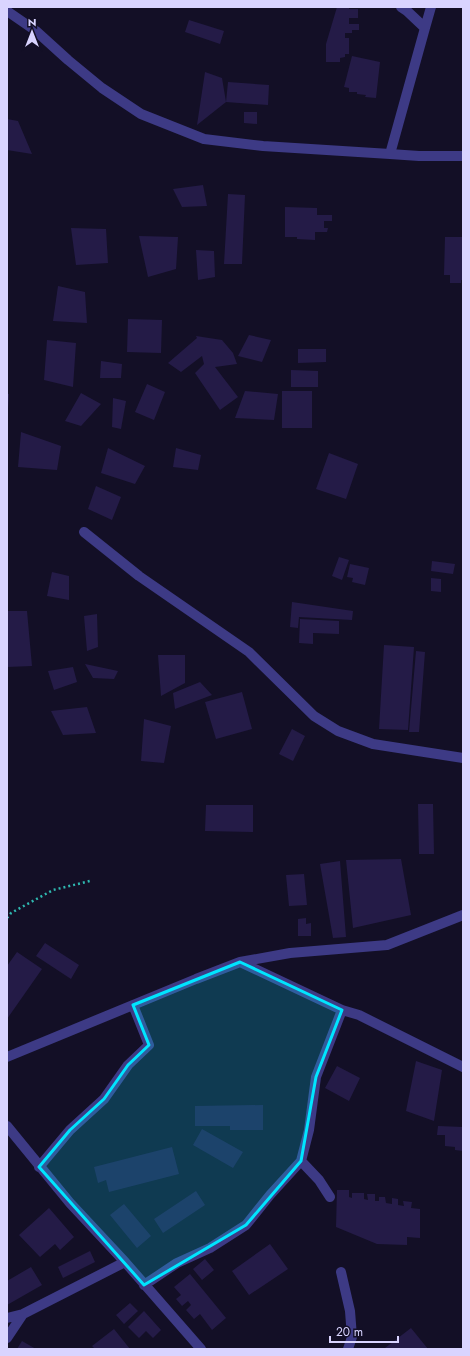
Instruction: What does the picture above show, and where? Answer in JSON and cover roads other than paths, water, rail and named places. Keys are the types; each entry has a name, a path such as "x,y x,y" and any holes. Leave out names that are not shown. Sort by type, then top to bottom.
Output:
{"street":[{"path":"401,7 407,10 425,28"},
{"path":"390,154 431,7"},
{"path":"7,11 36,30 68,60 102,88 141,114 204,139 263,146 420,156 463,156"},
{"path":"84,532 139,576 248,652 314,716 338,731 373,744 463,758"},
{"path":"7,1057 240,962 290,953 387,945 463,915"},
{"path":"240,962 342,1010 359,1015 463,1067"},
{"path":"39,1167 70,1130 104,1099 128,1065 149,1045 133,1005"},
{"path":"144,1285 177,1263 210,1248 246,1225 270,1195 301,1161 309,1130 316,1077 342,1010"},
{"path":"7,1126 70,1203 125,1262 200,1349"},
{"path":"301,1161 319,1180 330,1198"},
{"path":"7,1318 23,1314 125,1262"},
{"path":"341,1272 350,1311 352,1337 348,1349"},
{"path":"7,1338 23,1314"}]}
